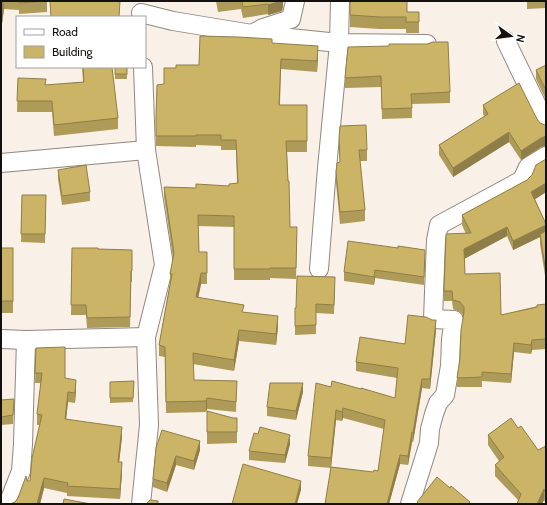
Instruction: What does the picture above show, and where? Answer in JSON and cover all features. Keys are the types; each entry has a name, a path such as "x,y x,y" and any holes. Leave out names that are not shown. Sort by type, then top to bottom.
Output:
{"street":[{"path":"252,34 263,28 291,19 295,1"},
{"path":"319,269 338,43 340,1"},
{"path":"141,10 173,21 252,34 338,43 427,44"},
{"path":"506,41 546,124"},
{"path":"141,504 149,425 146,337 164,264 146,150 143,68"},
{"path":"1,163 146,150"},
{"path":"410,504 430,443 430,429 434,414 438,403 445,395 450,366 451,340 454,320 433,319 436,248 439,225 522,180 528,167 546,156"},
{"path":"1,339 26,340 146,337"},
{"path":"8,504 21,471 26,340"}],"building":[{"path":"1,1 3,1 1,21"},
{"path":"19,1 47,1 19,3"},
{"path":"50,1 120,1 119,16 51,16"},
{"path":"242,1 281,1 268,5 243,7"},
{"path":"350,1 407,1 407,12 419,12 419,22 406,22 406,17 350,15"},
{"path":"200,36 272,39 272,43 318,46 317,61 281,59 279,105 307,105 307,141 286,141 290,227 297,227 296,268 234,269 234,216 198,215 199,252 207,252 207,273 201,273 196,297 244,305 242,312 278,316 276,334 239,330 234,360 193,353 194,380 237,381 236,402 207,398 206,401 166,402 165,347 159,345 172,274 170,274 174,253 164,187 196,188 196,184 229,186 229,184 238,183 236,140 221,140 221,135 156,136 157,85 164,84 164,68 176,68 176,65 199,65"},
{"path":"433,42 448,42 450,92 411,94 412,108 382,109 381,76 345,78 348,47 389,46 389,44 427,44"},
{"path":"546,65 546,90 536,70"},
{"path":"83,68 112,68 118,118 54,125 52,101 17,101 18,78 46,79 45,85 84,82"},
{"path":"115,68 127,68 127,74 115,74"},
{"path":"519,83 537,119 540,123 546,125 546,136 521,151 509,132 453,168 439,145 488,114 483,105"},
{"path":"366,125 367,150 359,150 365,210 340,212 336,172 337,163 340,162 340,126"},
{"path":"546,159 546,183 531,192 546,225 513,241 507,227 464,249 465,274 500,273 501,315 546,304 546,339 532,340 531,345 514,343 511,374 482,372 482,377 457,378 464,307 460,302 453,300 452,291 444,291 446,234 471,233 462,215 527,180 532,175 536,165"},
{"path":"86,165 90,192 62,196 58,170"},
{"path":"22,195 46,195 45,234 21,234"},
{"path":"546,231 546,273 540,234"},
{"path":"348,241 425,250 424,277 375,270 374,277 344,272"},
{"path":"1,248 13,248 13,301 1,301"},
{"path":"72,248 132,250 130,317 87,318 86,305 71,305"},
{"path":"297,276 335,277 334,305 316,304 316,325 295,326"},
{"path":"408,315 436,320 430,379 422,379 408,456 400,455 387,504 325,504 331,467 373,472 374,470 378,471 385,420 343,408 342,412 336,410 331,458 308,456 316,383 331,387 332,381 395,398 398,368 356,362 360,337 405,344"},
{"path":"65,347 65,378 76,380 75,393 68,392 65,419 122,427 118,462 122,462 120,489 67,486 68,483 44,478 37,504 10,504 15,502 18,498 26,476 27,481 30,481 32,458 42,415 37,414 42,373 35,373 36,348"},
{"path":"134,381 133,398 110,398 110,382"},
{"path":"270,383 303,383 296,411 267,407"},
{"path":"14,399 13,415 1,417 1,400"},
{"path":"207,411 237,418 237,432 207,432"},
{"path":"511,418 518,428 521,426 538,450 546,446 546,494 544,489 537,504 517,504 521,494 495,465 504,457 488,435"},
{"path":"260,427 290,435 285,455 249,451 254,433 258,434"},
{"path":"162,430 200,441 194,461 176,456 167,483 153,479 156,448"},
{"path":"243,464 301,481 295,504 232,504"},
{"path":"437,477 450,488 451,486 470,502 468,504 419,504 417,502"},
{"path":"64,499 91,504 63,504"},
{"path":"150,500 158,501 158,504 146,504"}]}
